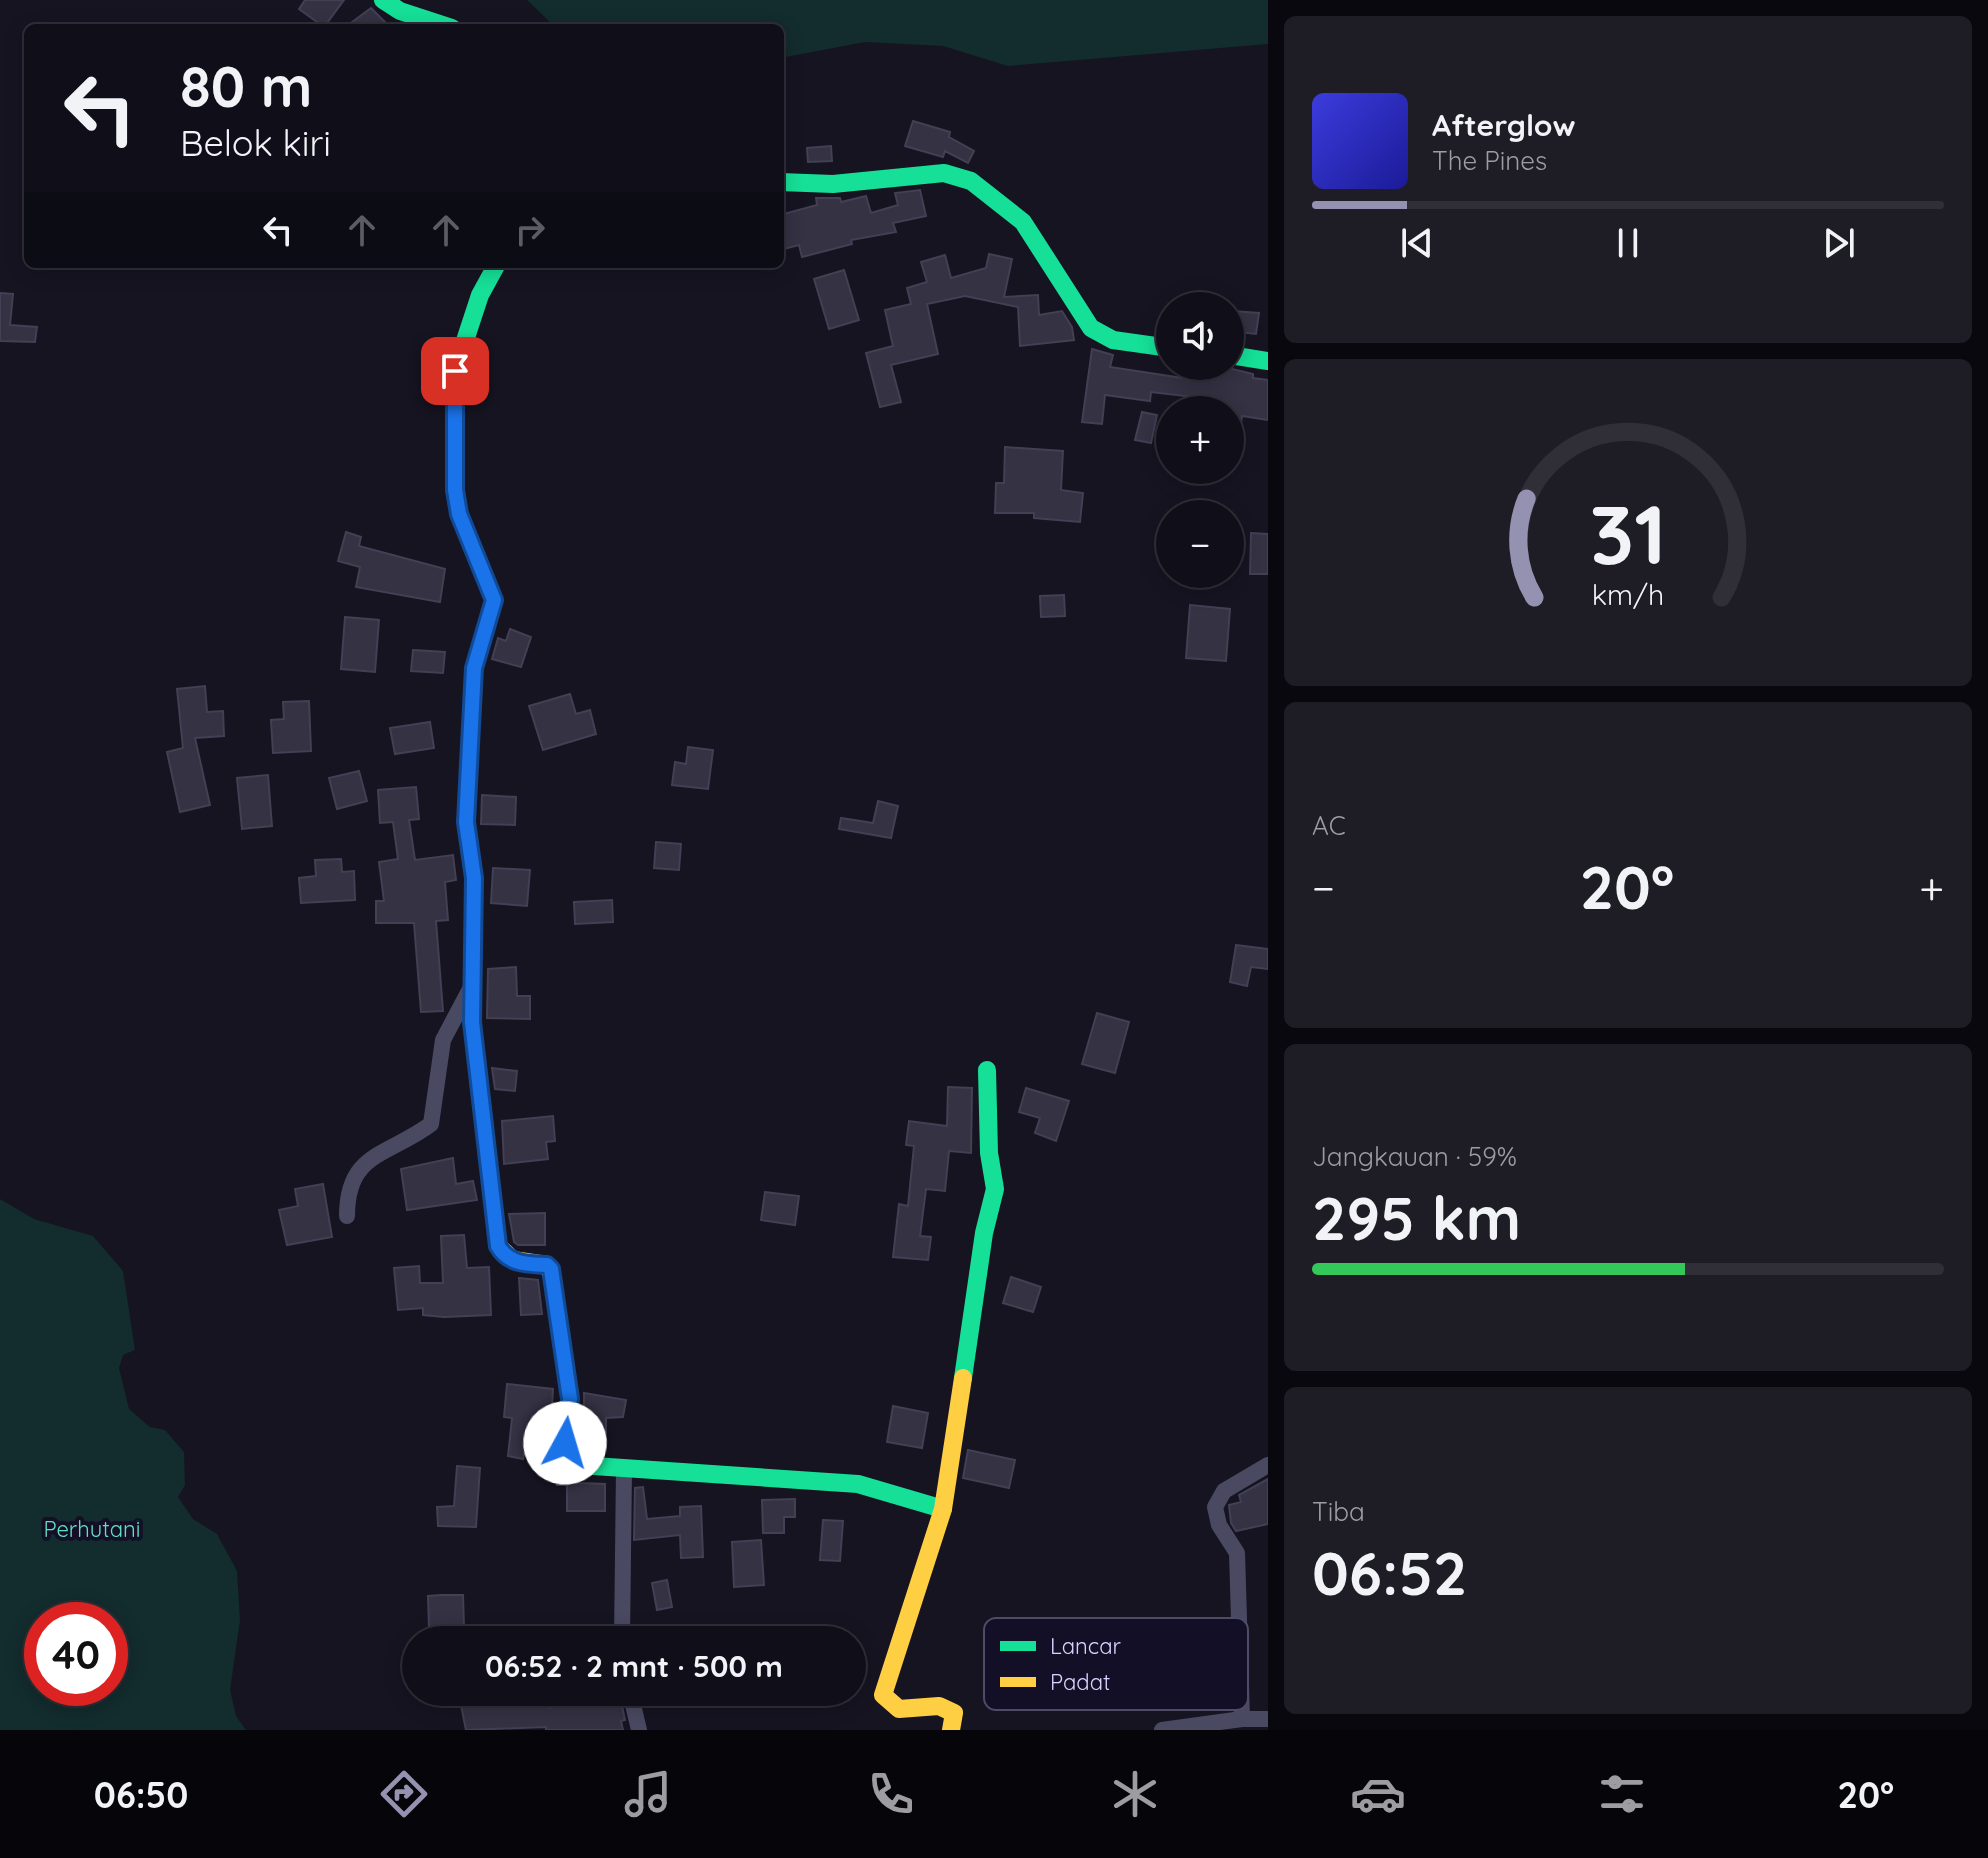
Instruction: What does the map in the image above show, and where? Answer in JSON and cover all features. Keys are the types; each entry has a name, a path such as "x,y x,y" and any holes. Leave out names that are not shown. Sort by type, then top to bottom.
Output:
{"street":[{"path":"383,0 400,11 440,24"},
{"path":"784,182 833,184 944,173 971,181 1023,222 1091,328 1113,340 1156,346"},
{"path":"495,268 480,295 455,371 455,490 459,514 494,600 474,668 468,732 466,822 474,878 471,988 479,1099 498,1246 509,1259 528,1265 547,1265 551,1269 570,1399 566,1456 583,1468 858,1484 943,1509"},
{"path":"1244,357 1268,361"},
{"path":"347,1216 347,1191 358,1169 431,1124 443,1040 471,988"},
{"path":"951,1730 954,1713 939,1706 899,1709 883,1695 943,1509 984,1233 995,1189 989,1153 987,1070"},
{"path":"1239,1618 1237,1553 1219,1525 1215,1507 1224,1491 1268,1465"},
{"path":"622,1626 624,1470"},
{"path":"633,1706 639,1730"},
{"path":"1242,1710 1242,1719"},
{"path":"1162,1730 1242,1719 1268,1719"}],"green space":[{"path":"527,0 1268,0 1268,44 1008,66 943,46 865,42 784,57 784,24 552,24"},
{"name":"Perhutani","path":"0,1199 34,1219 93,1236 123,1271 135,1350 123,1355 119,1368 129,1409 150,1427 165,1430 184,1452 185,1485 178,1497 193,1519 217,1534 237,1571 240,1620 230,1690 236,1716 246,1730 0,1730"}],"building":[{"path":"305,0 344,0 326,24 320,24 299,9"},
{"path":"371,8 387,24 349,24"},
{"path":"913,121 950,132 949,137 974,151 968,163 945,151 943,157 905,146"},
{"path":"831,146 832,161 808,162 807,148"},
{"path":"920,190 926,216 893,223 896,232 851,240 852,244 802,257 799,245 784,249 784,214 817,205 816,198 840,198 841,202 866,196 871,213 898,205 895,193"},
{"path":"989,254 1012,259 1004,297 1038,295 1039,315 1062,311 1072,327 1074,340 1020,346 1018,307 965,296 927,304 938,354 891,365 901,402 880,407 866,353 893,346 885,310 911,304 907,288 927,282 921,262 945,255 951,278 986,268"},
{"path":"844,270 859,320 829,329 814,279"},
{"path":"0,293 13,294 10,325 37,327 35,342 0,341"},
{"path":"1244,312 1259,313 1256,334 1244,333"},
{"path":"1092,349 1113,355 1110,367 1156,374 1156,380 1244,380 1244,372 1253,374 1253,378 1268,380 1268,420 1244,416 1244,396 1185,396 1151,392 1150,401 1105,395 1102,424 1082,422"},
{"path":"1142,412 1156,415 1151,443 1135,440"},
{"path":"1005,447 1063,451 1061,490 1083,493 1080,522 1034,518 1034,513 995,513 996,483 1004,483"},
{"path":"346,532 361,537 359,546 445,569 440,602 356,587 360,567 338,561"},
{"path":"1251,533 1268,534 1268,574 1250,574"},
{"path":"1064,595 1065,616 1041,617 1040,596"},
{"path":"1190,605 1230,609 1226,661 1186,658"},
{"path":"345,617 379,620 375,672 341,669"},
{"path":"510,629 531,637 521,667 492,659 498,638 506,641"},
{"path":"413,650 445,652 443,673 411,671"},
{"path":"205,686 207,712 223,711 224,736 195,738 210,805 180,812 167,752 183,748 177,689"},
{"path":"570,694 576,714 590,710 596,734 543,750 529,706"},
{"path":"309,701 311,751 273,753 271,720 284,719 283,702"},
{"path":"430,722 434,748 395,754 390,728"},
{"path":"688,747 713,750 708,789 672,785 675,762 686,764"},
{"path":"359,771 367,801 337,809 329,778"},
{"path":"268,775 272,826 242,829 237,778"},
{"path":"416,787 419,819 409,820 415,860 453,855 456,880 445,882 448,920 436,921 443,1011 421,1012 414,923 376,923 376,901 384,901 379,862 398,859 393,822 380,823 378,790"},
{"path":"482,795 516,797 515,825 481,824"},
{"path":"878,801 898,806 891,838 839,829 841,818 873,823"},
{"path":"656,842 681,844 679,870 654,868"},
{"path":"341,859 342,872 354,871 355,900 301,903 299,878 316,876 315,860"},
{"path":"493,868 530,870 527,906 491,903"},
{"path":"612,900 613,922 575,924 574,902"},
{"path":"1236,945 1268,949 1268,969 1251,967 1247,986 1230,982"},
{"path":"516,967 517,996 530,996 530,1019 487,1018 488,969"},
{"path":"1097,1013 1129,1022 1115,1073 1082,1064"},
{"path":"492,1068 517,1071 515,1091 495,1089"},
{"path":"948,1087 972,1088 971,1153 949,1151 945,1191 926,1189 920,1236 931,1237 928,1260 893,1257 899,1204 908,1206 914,1146 906,1145 909,1121 947,1126"},
{"path":"1026,1088 1069,1101 1056,1141 1035,1133 1040,1118 1019,1112"},
{"path":"553,1116 555,1141 546,1142 548,1159 504,1164 502,1121"},
{"path":"453,1158 456,1184 473,1181 477,1200 407,1210 401,1169"},
{"path":"323,1184 332,1237 287,1245 279,1210 298,1206 295,1189"},
{"path":"765,1192 799,1196 795,1225 761,1220"},
{"path":"545,1213 545,1245 518,1245 514,1242 509,1214"},
{"path":"464,1235 467,1268 489,1267 491,1315 444,1317 423,1315 423,1308 398,1310 394,1268 419,1266 420,1283 443,1283 441,1236"},
{"path":"1011,1277 1041,1287 1033,1312 1003,1303"},
{"path":"519,1278 538,1280 542,1314 521,1315"},
{"path":"507,1384 553,1389 550,1445 526,1443 523,1459 508,1456 512,1418 504,1417"},
{"path":"584,1393 626,1400 623,1417 606,1418 606,1445 588,1442 591,1421 584,1419"},
{"path":"893,1406 928,1413 922,1448 887,1442"},
{"path":"968,1450 1015,1460 1009,1488 963,1478"},
{"path":"457,1466 480,1468 476,1527 438,1526 437,1507 454,1506"},
{"path":"557,1473 581,1483 605,1484 605,1511 567,1511 567,1485 557,1485"},
{"path":"1268,1479 1268,1524 1236,1531 1231,1523 1229,1505 1241,1502 1239,1495"},
{"path":"643,1487 647,1519 680,1516 680,1507 701,1506 703,1557 681,1558 680,1535 634,1540 635,1488"},
{"path":"795,1499 795,1517 784,1517 784,1533 763,1533 762,1500"},
{"path":"823,1520 843,1521 840,1561 820,1560"},
{"path":"761,1540 764,1585 734,1587 732,1542"},
{"path":"667,1580 672,1607 657,1610 652,1583"},
{"path":"463,1595 464,1626 429,1626 428,1596"},
{"path":"461,1706 622,1706 625,1720 621,1721 623,1730 546,1730 546,1727 466,1730"}],"traffic: fast":[{"path":"383,0 400,11 440,24"},
{"path":"784,182 833,184 944,173 971,181 1023,222 1091,328 1113,340 1156,346"},
{"path":"481,1097 472,1022 474,878 466,822 474,668 494,600 459,514 455,490 455,371 480,295 495,268"},
{"path":"1244,357 1268,361"},
{"path":"963,1378 984,1233 995,1189 989,1153 987,1070"},
{"path":"579,1465 858,1484 943,1509"}],"traffic: slow":[{"path":"481,1097 498,1246 513,1260 547,1265 552,1275 570,1399 566,1456 579,1465"},
{"path":"951,1730 954,1713 939,1706 899,1709 883,1695 943,1509 963,1378"}],"route":[{"path":"455,371 455,490 459,514 494,600 474,668 468,732 466,822 474,878 471,988 479,1099 498,1246 509,1259 528,1265 547,1265 551,1269 570,1399 565,1443"}]}
